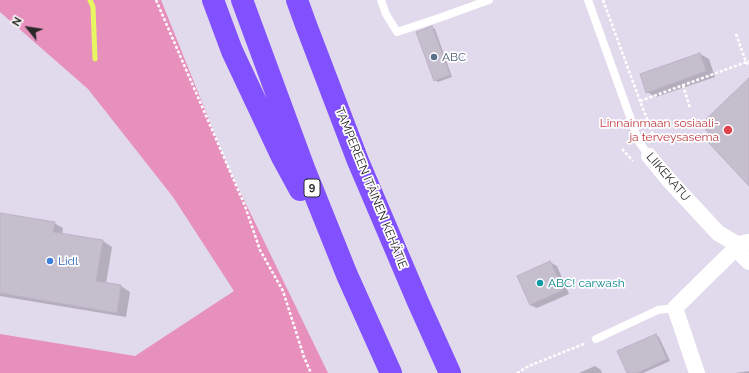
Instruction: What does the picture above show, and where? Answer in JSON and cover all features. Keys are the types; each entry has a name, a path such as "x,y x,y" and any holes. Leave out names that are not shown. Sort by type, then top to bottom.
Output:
{"highway":[{"path":"213,0 232,51 282,157 347,276"},
{"name":"9","path":"242,0 304,168 347,276 391,373"},
{"name":"TAMPEREEN ITÄINEN KEHÄTIE","path":"297,0 358,161 450,373"},
{"path":"302,0 306,25"}],"street":[{"name":"LIIKEKATU","path":"649,156 718,233 735,243 744,243"},
{"path":"744,243 741,254 749,262"},
{"path":"697,373 675,308 744,243"}],"lane":[{"path":"381,0 386,14 397,32 489,0"},
{"name":"LIIKEKATU","path":"588,0 639,142 649,156"},
{"path":"596,340 658,310 675,308"}],"path":[{"path":"156,0 245,206 260,250 284,291 304,358 311,373"},
{"path":"603,0 651,129"},
{"path":"736,34 749,66"},
{"path":"640,101 747,62"},
{"path":"682,86 690,108"},
{"path":"517,373 529,366 596,340"}],"shaded area":[{"path":"0,0 161,0 228,167 328,373 0,373 0,334 135,356 234,291 173,197 88,89 0,12"}],"building":[{"path":"432,26 450,75 434,81 416,32"},
{"path":"700,53 706,71 646,93 640,74"},
{"name":"Linnainmaan sosiaali- ja terveysasema","path":"749,78 749,186 707,141 712,137 701,124"},
{"name":"Lidl","path":"0,213 55,222 53,232 103,240 96,281 121,285 117,313 0,293"},
{"name":"ABC! carwash","path":"550,261 563,290 530,305 517,276"},
{"path":"656,334 667,359 637,373 627,373 617,351"}],"waterway":[{"path":"90,0 93,7 95,59"}],"place":[{"name":"ABC","path":"434,57"},
{"name":"Linnainmaan sosiaali- ja terveysasema","path":"728,130"},
{"name":"Lidl","path":"50,261"},
{"name":"ABC! carwash","path":"540,283"}]}
